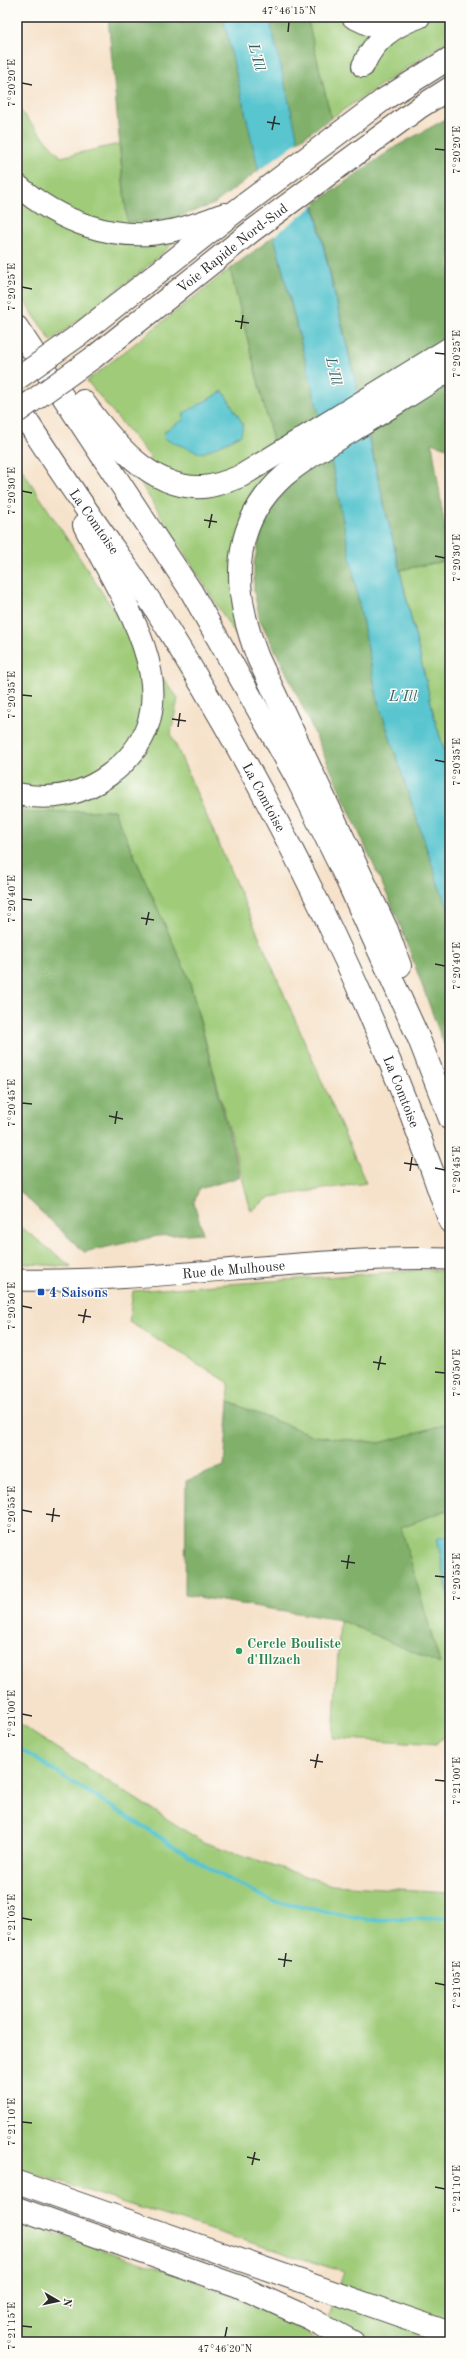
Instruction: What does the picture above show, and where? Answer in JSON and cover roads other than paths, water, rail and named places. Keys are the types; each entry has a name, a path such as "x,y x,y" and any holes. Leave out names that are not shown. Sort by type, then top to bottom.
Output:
{"highway":[{"path":"353,17 370,25 414,19"},
{"path":"363,66 374,46 383,36 414,19"},
{"name":"Voie Rapide Nord-Sud","path":"17,380 79,335 239,209 384,100 450,58"},
{"name":"Voie Rapide Nord-Sud","path":"19,411 94,357 252,231 388,133 420,107 450,88"},
{"path":"388,133 450,107"},
{"path":"17,185 38,201 75,221 114,233 148,234 170,231 239,209"},
{"path":"17,313 102,427 128,454 158,476 189,487 204,487 241,476 278,453 448,356"},
{"path":"17,327 190,591 239,674 296,777 345,876 419,1039 450,1119"},
{"path":"419,1039 406,982 387,930 258,658 247,628 238,578 245,538 262,502 283,477 448,356"},
{"name":"La Comtoise","path":"19,411 155,608 209,698 283,834 349,969 374,1027 450,1222"},
{"path":"17,794 42,797 65,795 80,790 104,778 126,760 136,747 143,735 152,707 152,676 144,644 138,629 49,456"},
{"path":"17,2182 450,2333"},
{"path":"17,2208 238,2286 310,2319 353,2342"}],"main road":[{"name":"Rue de Mulhouse","path":"17,1280 109,1279 324,1262 417,1258 450,1259"}],"water":[{"name":"L'Ill","path":"223,17 269,17 436,724 450,768 450,912 440,889 378,701 333,469 274,236"},
{"path":"223,391 243,424 241,435 203,453 164,439 165,431 183,420 184,413"},
{"path":"450,1536 450,1604 437,1538"}],"waterway":[{"path":"17,1747 215,1872 272,1901 368,1920 450,1918"}],"place":[{"name":"4 Saisons","path":"41,1292"},
{"name":"Cercle Bouliste d'Illzach","path":"239,1651"}]}
